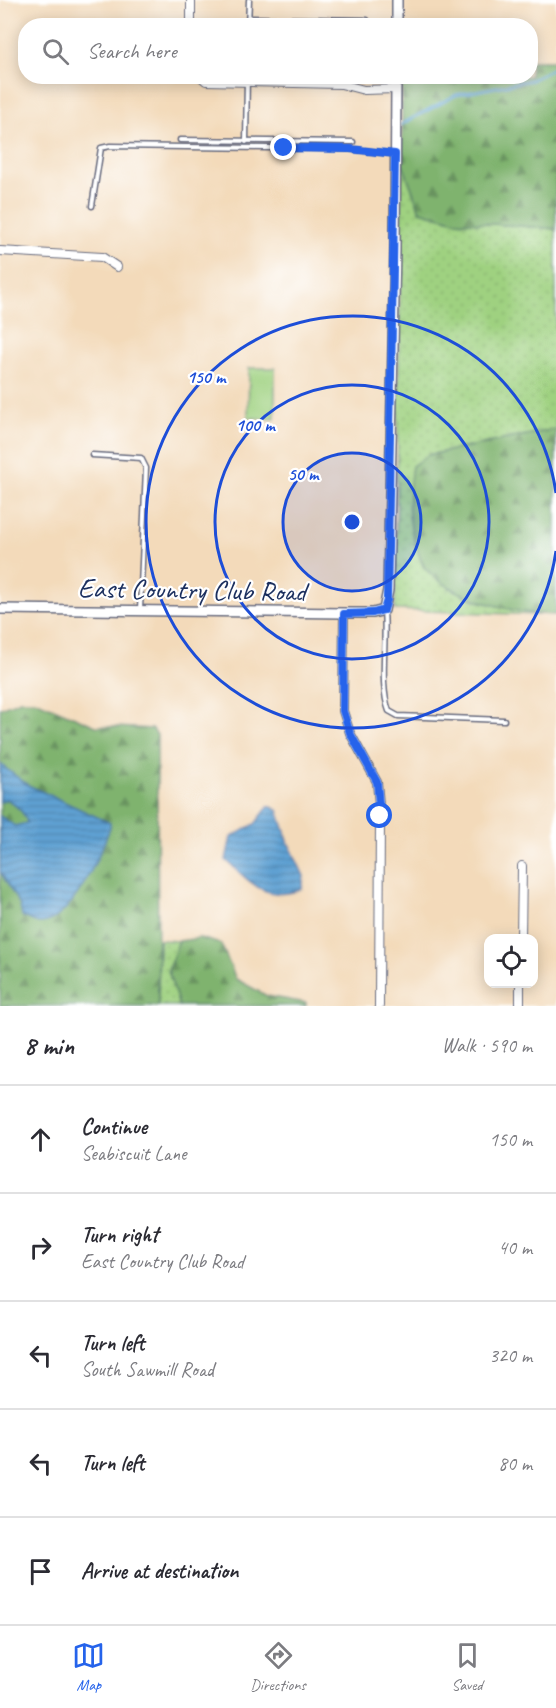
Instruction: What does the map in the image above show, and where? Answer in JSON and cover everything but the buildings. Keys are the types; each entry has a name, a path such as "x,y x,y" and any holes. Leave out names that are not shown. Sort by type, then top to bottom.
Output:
{"street":[{"path":"191,0 191,18"},
{"path":"397,0 397,18"},
{"path":"344,84 364,90 396,88"},
{"path":"384,610 388,578 396,84"},
{"path":"0,251 102,257 117,267"},
{"name":"East Country Club Road","path":"0,609 344,614 373,613 384,610"},
{"path":"344,614 343,711 350,733 377,782 380,816 379,1006"},
{"path":"520,934 522,866"},
{"path":"520,988 520,1006"}],"lane":[{"path":"248,18 249,0"},
{"path":"246,142 247,84"},
{"path":"180,140 353,142"},
{"path":"92,206 101,148 110,146 350,149 395,154"},
{"path":"92,455 141,458 146,468 140,611"},
{"path":"384,610 386,690 389,711 398,716 504,720"}],"green space":[{"path":"538,61 556,61 556,229 456,221 420,211 402,162 402,84 538,84"},
{"path":"402,162 420,211 456,221 556,229 556,429 428,455 449,588 477,601 540,615 395,610"},
{"path":"249,368 275,368 275,419 248,418"},
{"path":"556,429 556,615 522,612 486,603 437,579 422,565 411,529 409,489 412,466 428,455"},
{"path":"20,700 35,700 96,726 153,729 157,735 158,1006 0,1006 0,708"},
{"path":"200,938 221,944 236,979 267,996 306,1003 306,1006 179,1006 168,970 179,941"},
{"path":"159,940 179,941 168,970 179,1006 158,1006"}],"water":[{"path":"0,764 28,785 110,823 99,854 83,885 74,899 52,920 38,923 22,916 20,906 0,871 0,816 15,826 27,823 22,812 7,799 0,802"},
{"path":"269,806 278,810 289,844 304,876 302,889 278,894 269,892 252,883 226,860 231,837 255,824"}],"waterway":[{"path":"538,76 556,67"},
{"path":"400,125 456,95 511,84"}],"route":[{"path":"284,148 350,149 395,154 387,600 384,610 373,613 344,614 343,711 350,733 377,782 380,816"}]}
